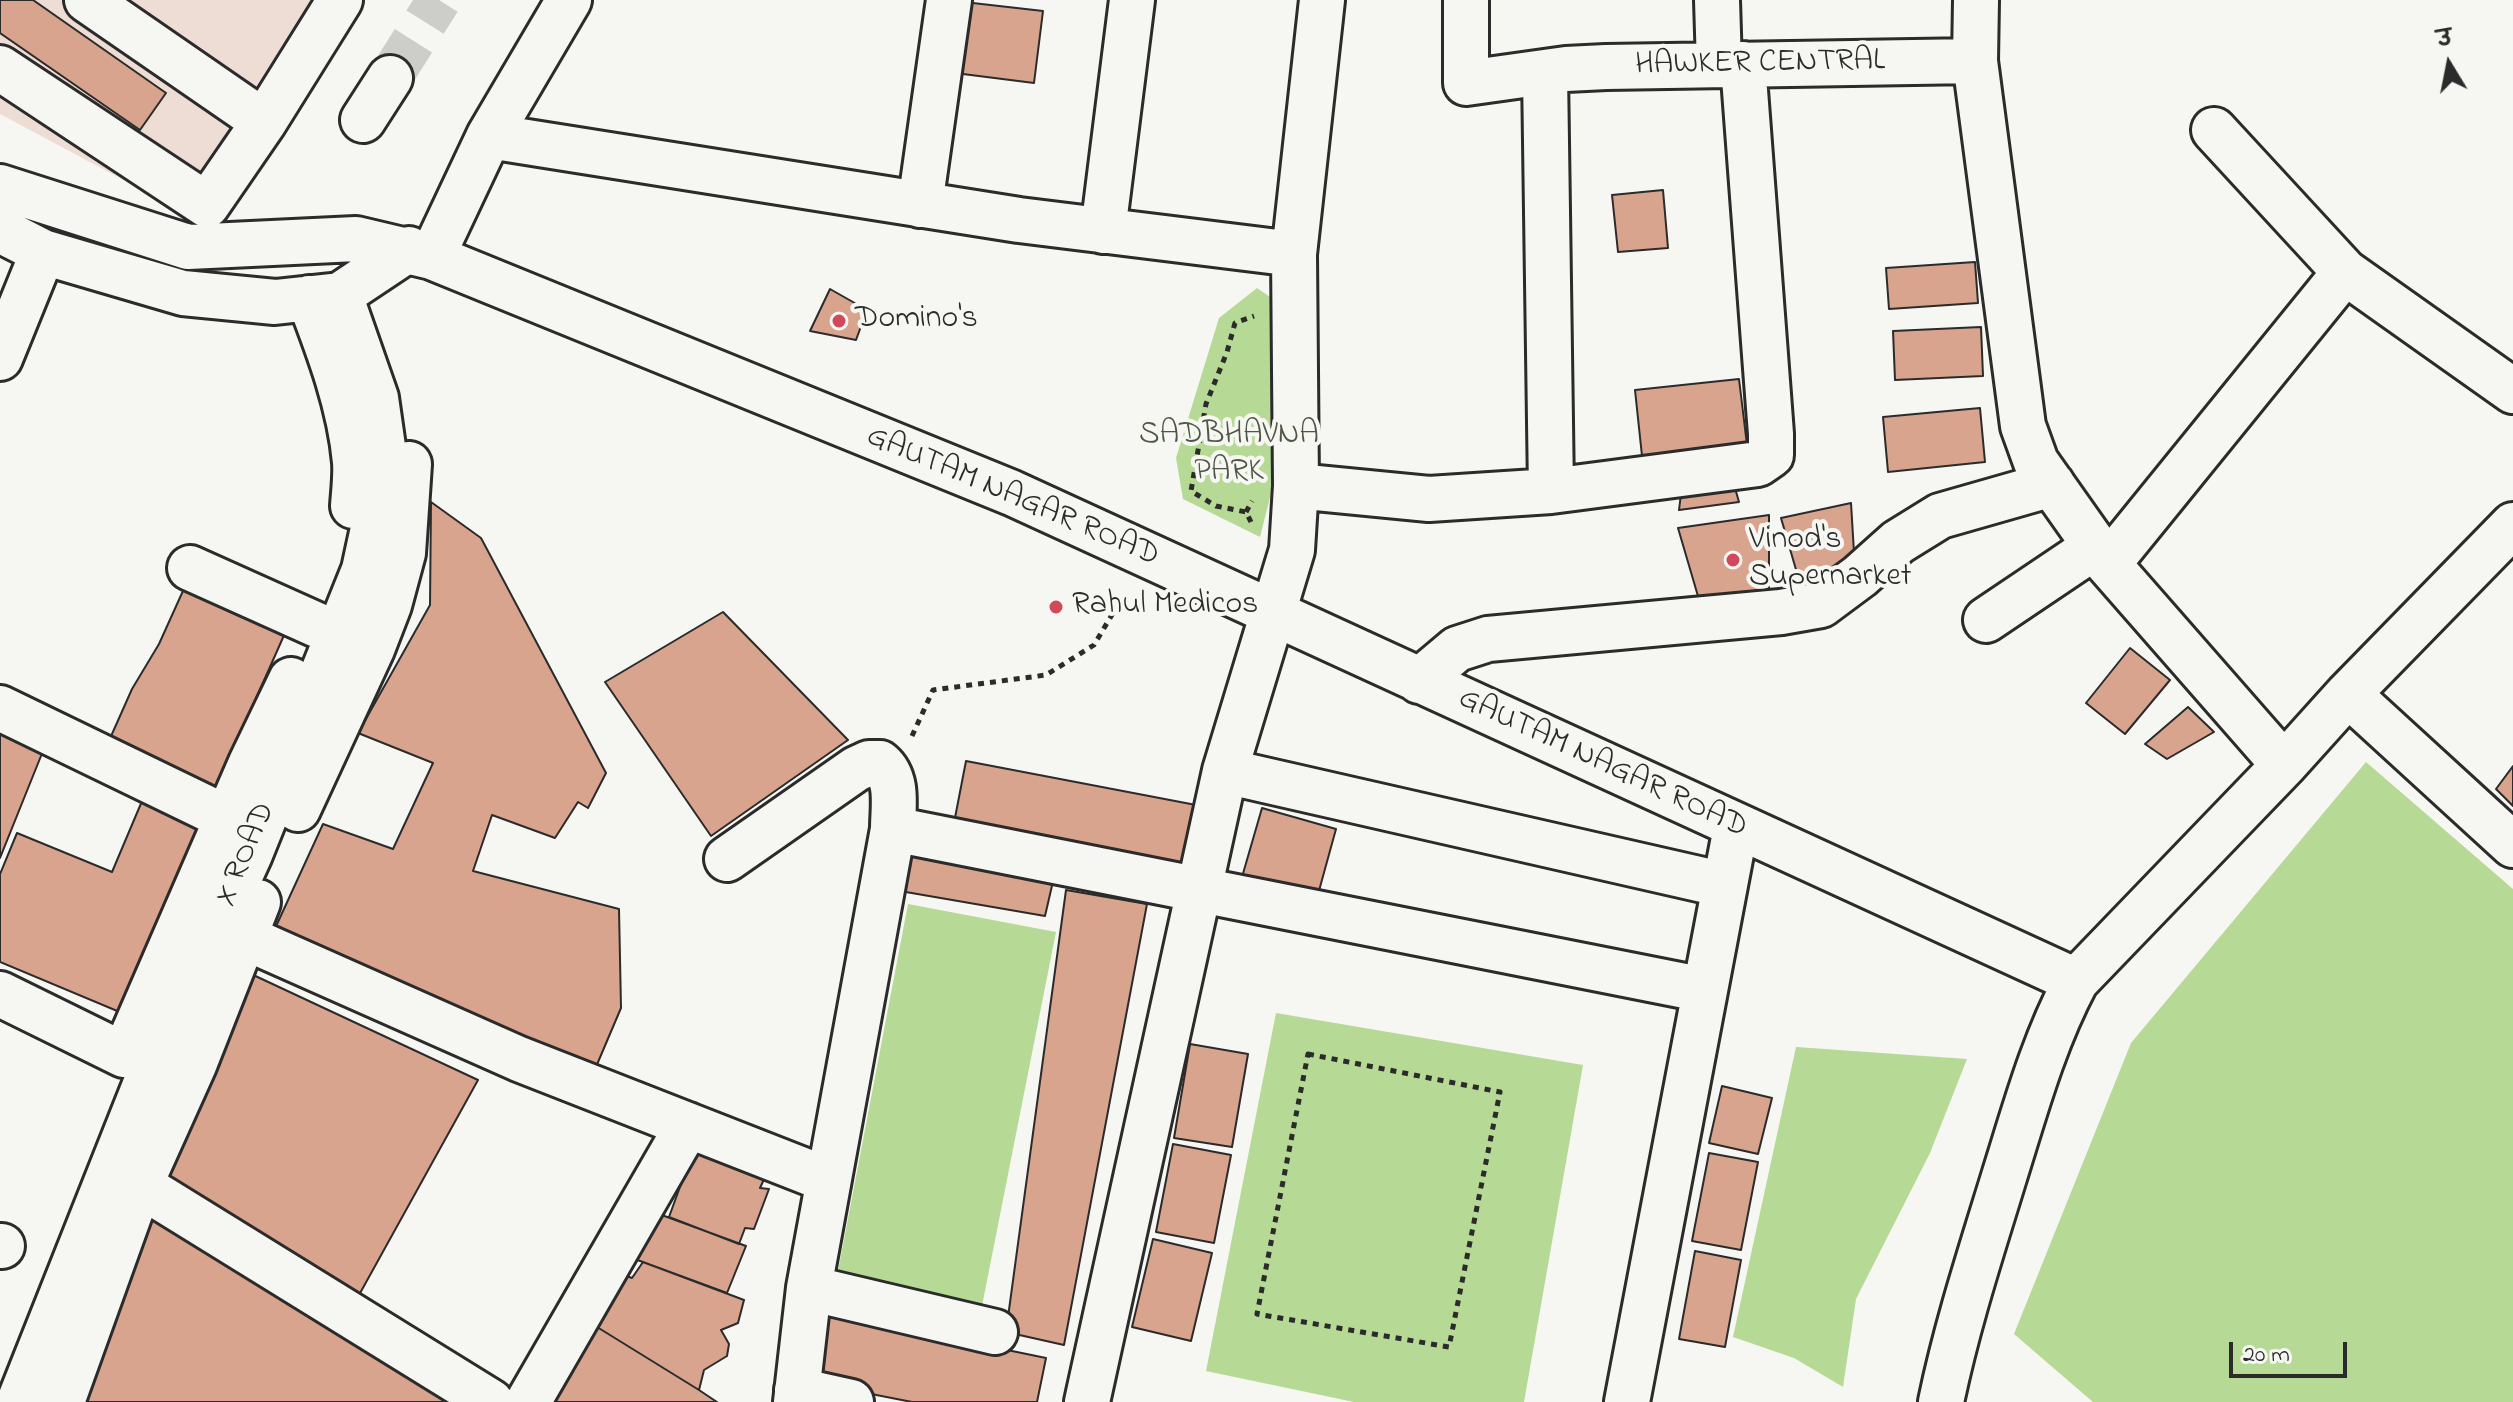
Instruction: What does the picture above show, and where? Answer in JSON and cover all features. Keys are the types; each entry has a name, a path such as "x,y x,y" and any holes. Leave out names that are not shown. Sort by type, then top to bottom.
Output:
{"street":[{"path":"87,0 264,122"},
{"path":"0,68 207,205 264,122 340,0"},
{"path":"0,230 43,252 183,293 275,302 325,297 420,253 569,0"},
{"path":"920,205 949,0"},
{"path":"1103,231 1132,0"},
{"path":"1087,1402 1225,771 1292,550 1277,488 1294,254 1322,0"},
{"name":"HAWKER CENTRAL","path":"1466,0 1466,83 1606,67 1975,61"},
{"path":"1277,488 1429,499 1551,491 1758,464 1771,455 1731,64 1717,0"},
{"path":"1976,0 1975,61 2023,426 2036,462 2102,555 2284,765"},
{"path":"1545,72 1551,491"},
{"path":"363,120 390,78"},
{"path":"2214,130 2345,272 2513,391"},
{"path":"489,136 920,205 1294,254"},
{"name":"GAUTAM NAGAR ROAD","path":"0,187 188,247 356,239 420,253 1012,493 2076,981"},
{"path":"0,358 43,252"},
{"path":"1986,620 2102,555 2345,272"},
{"path":"0,994 124,1055 227,818 317,625 353,506 355,462 332,357 325,297"},
{"name":"X ROAD","path":"19,1402 149,1075 250,854 364,570 386,468 376,398 359,345 325,297"},
{"path":"62,1402 140,1185 194,1065 281,846 372,649 403,553 410,468 400,407 359,345"},
{"path":"1419,681 1457,649 1488,639 1781,612 1821,605 1898,542 1940,516 2052,484"},
{"path":"1941,1402 1955,1334 2041,1060 2058,1015 2076,981 2348,694 2513,526"},
{"path":"190,568 317,625"},
{"path":"2348,694 2513,845"},
{"path":"0,708 227,818"},
{"path":"727,859 856,769 869,763 880,763 888,770 893,781 893,829 809,1288 797,1396 851,1402"},
{"path":"1225,771 1725,885"},
{"path":"1627,1402 1736,827"},
{"path":"893,829 1705,990"},
{"path":"244,937 519,1059 828,1180"},
{"path":"528,1402 688,1125"},
{"path":"140,1185 491,1402"},
{"path":"809,1288 995,1332"}],"path":[{"path":"1253,524 1246,512 1216,506 1191,491 1206,404 1235,323 1256,315 1268,318"},
{"path":"1246,512 1277,488"},
{"path":"893,781 933,690 1046,675 1094,645 1116,608"},
{"path":"1308,1054 1500,1092 1449,1347 1257,1314 1308,1054"}],"shaded area":[{"path":"0,0 355,0 208,225 0,114"}],"green space":[{"name":"SADBHAVNA PARK","path":"1257,288 1306,322 1279,462 1260,537 1183,499 1176,458 1219,318"},
{"path":"2366,762 2513,889 2513,1402 2093,1402 2014,1334 2131,1043"},
{"path":"908,904 1056,932 979,1321 834,1292"},
{"path":"1276,1013 1583,1065 1524,1402 1354,1402 1206,1371"},
{"path":"1796,1047 1967,1059 1930,1153 1856,1299 1843,1387 1794,1358 1733,1337"}],"building":[{"path":"0,0 33,0 166,93 140,130 0,33"},
{"path":"964,2 1043,11 1034,83 955,73"},
{"path":"1663,190 1668,248 1618,252 1612,195"},
{"path":"1975,262 1978,303 1889,309 1886,268"},
{"name":"Domino's","path":"830,289 867,310 856,340 810,331"},
{"path":"1981,327 1983,376 1895,380 1893,331"},
{"path":"1739,379 1747,445 1642,456 1635,390"},
{"path":"1980,408 1985,462 1888,472 1883,417"},
{"path":"1733,481 1739,502 1679,510 1682,486"},
{"path":"431,502 481,538 606,773 588,808 578,802 555,838 492,815 473,871 619,909 621,1008 590,1081 272,935 323,824 393,849 433,763 358,733 430,605"},
{"path":"1851,503 1855,569 1799,580 1781,518"},
{"path":"1769,515 1769,599 1700,603 1678,528"},
{"path":"187,582 289,624 212,798 104,752 132,689 159,644"},
{"path":"723,612 848,740 711,836 605,682"},
{"path":"2130,648 2170,680 2125,734 2086,703"},
{"path":"2188,707 2214,732 2167,759 2145,744"},
{"path":"0,729 45,746 0,858"},
{"path":"966,761 1196,805 1185,867 954,823"},
{"path":"2513,766 2513,806 2496,789"},
{"path":"145,794 216,824 134,1018 0,962 0,874 17,833 112,872"},
{"path":"1262,808 1336,829 1317,898 1242,877"},
{"path":"909,848 1054,877 1045,916 900,891"},
{"path":"1066,890 1147,904 1064,1345 1006,1332"},
{"path":"249,973 478,1080 359,1295 160,1175"},
{"path":"1190,1044 1248,1054 1232,1147 1174,1138"},
{"path":"1722,1086 1772,1098 1758,1154 1709,1143"},
{"path":"1173,1144 1231,1155 1214,1243 1156,1232"},
{"path":"693,1151 766,1175 760,1188 769,1189 754,1229 745,1228 739,1244 669,1217"},
{"path":"1709,1153 1758,1162 1741,1250 1692,1241"},
{"path":"149,1213 469,1402 80,1402"},
{"path":"659,1214 746,1246 727,1293 632,1258"},
{"path":"1153,1239 1212,1253 1191,1341 1132,1327"},
{"path":"1695,1251 1741,1260 1725,1347 1679,1339"},
{"path":"643,1262 744,1300 738,1323 721,1330 729,1344 727,1356 704,1370 699,1390 597,1327 624,1275 632,1278"},
{"path":"818,1311 1046,1358 1037,1402 912,1402 810,1382"},
{"path":"597,1327 717,1402 553,1402 573,1371 567,1368"}],"tunnel":[{"path":"390,78 439,0"}],"place":[{"name":"Domino's","path":"839,321"},
{"name":"Vinod's Supernarket","path":"1733,560"},
{"name":"Rahul Medicos","path":"1056,607"}]}
